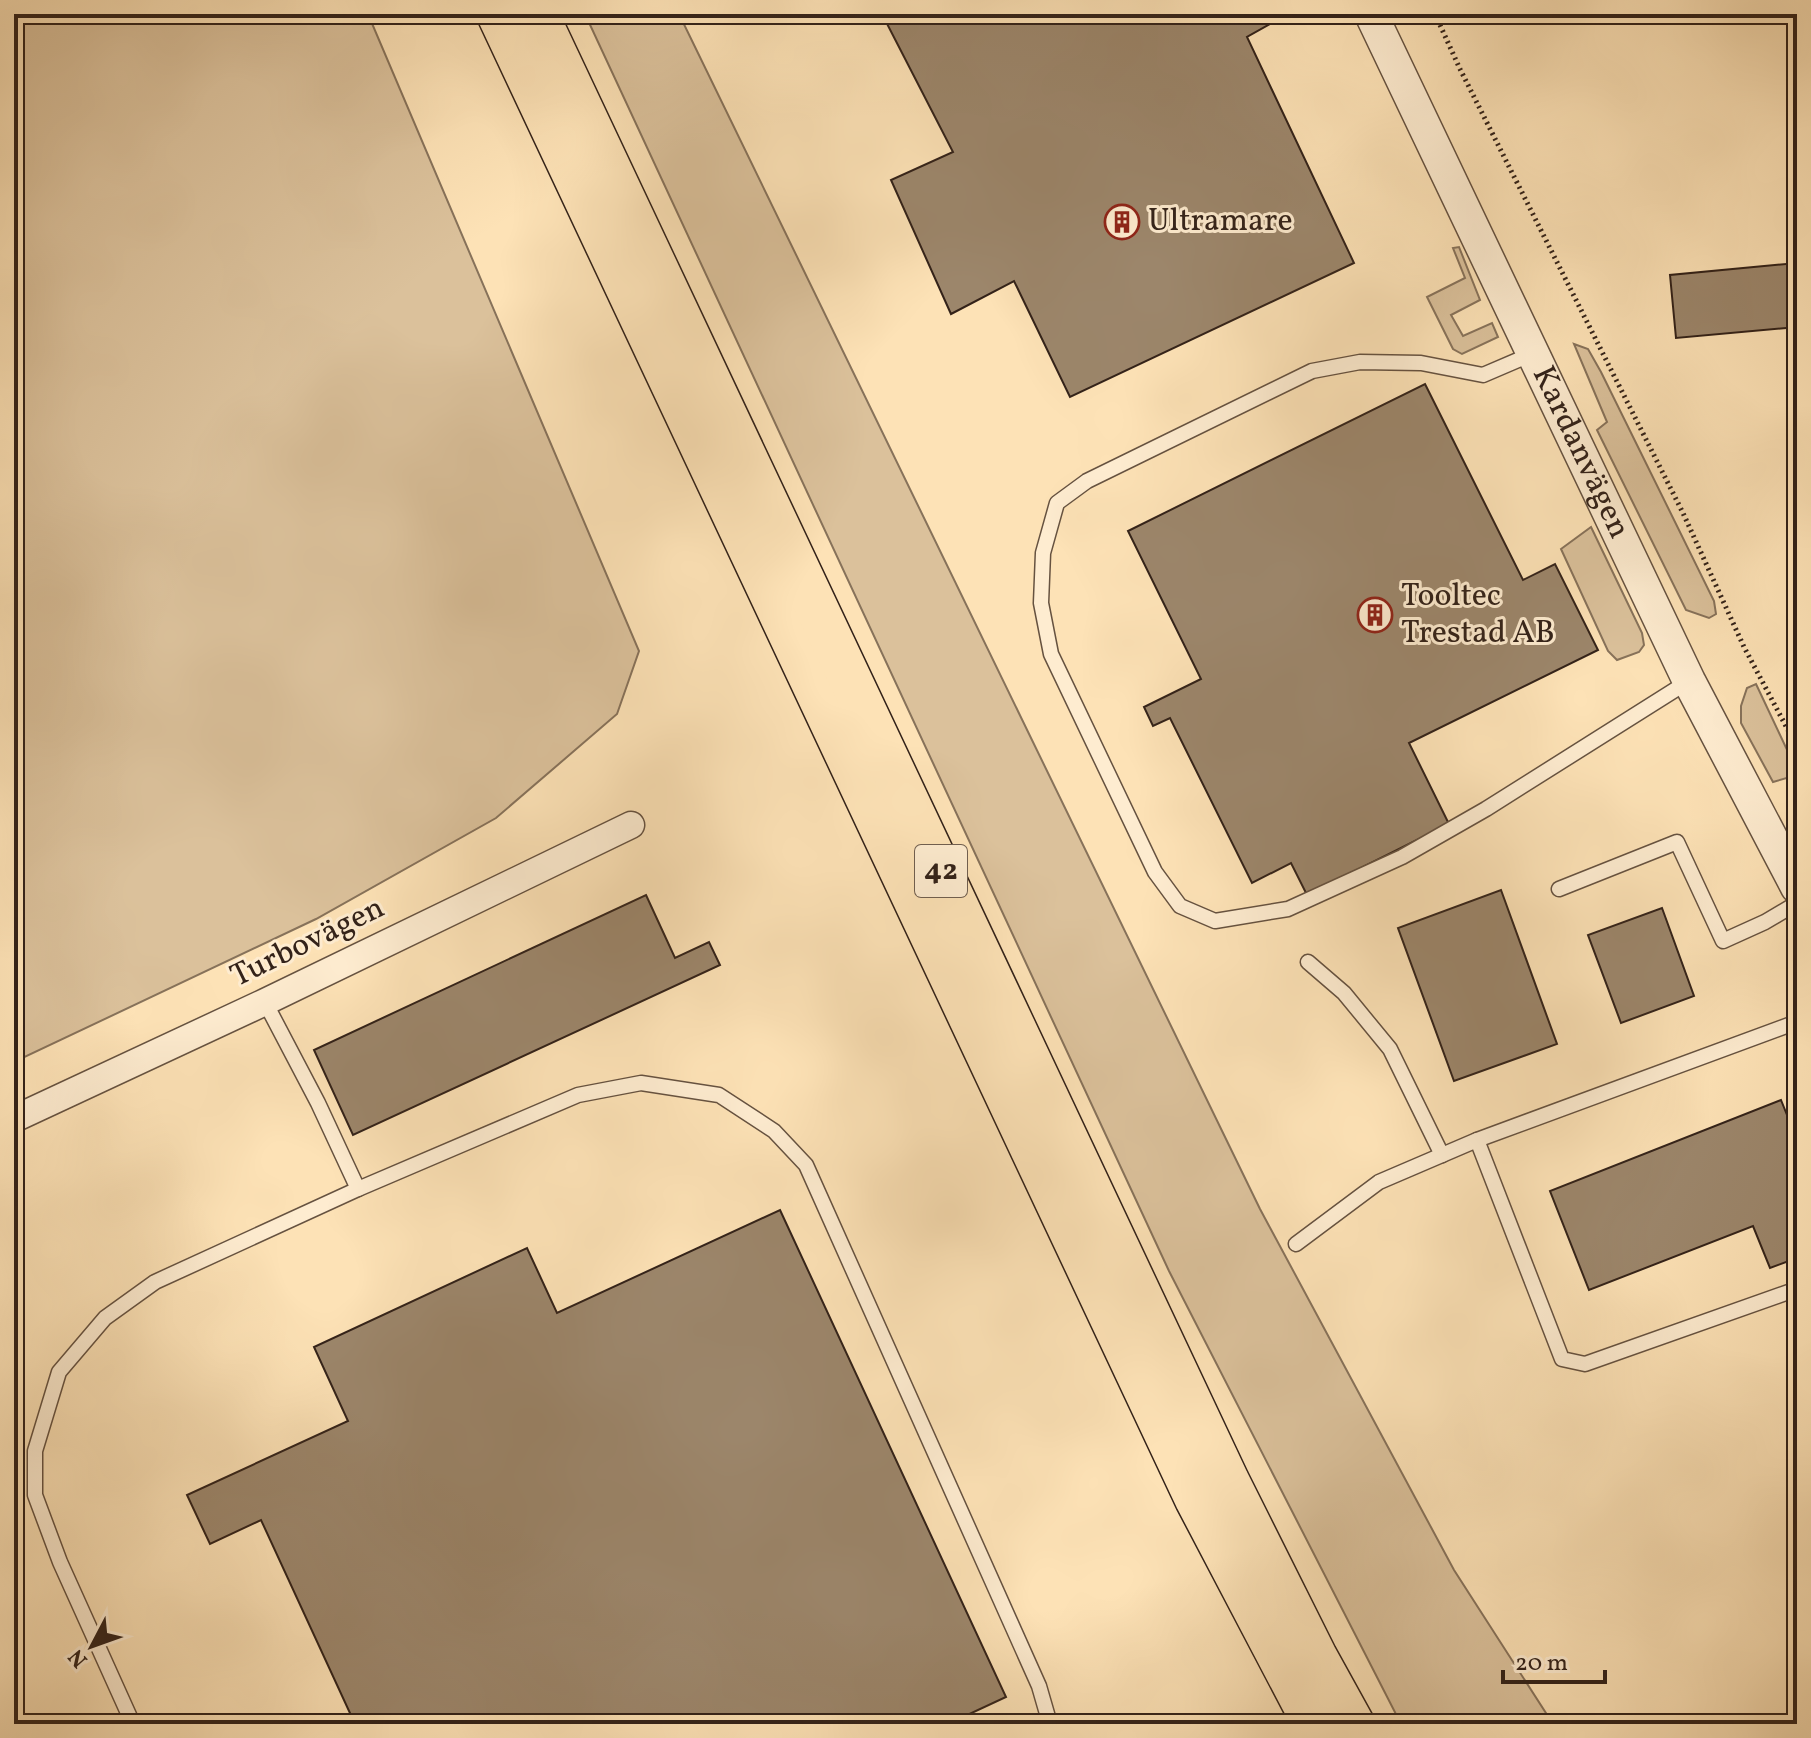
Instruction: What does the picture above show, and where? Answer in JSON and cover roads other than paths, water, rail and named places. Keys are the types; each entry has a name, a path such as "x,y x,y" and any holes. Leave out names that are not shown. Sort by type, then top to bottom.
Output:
{"main road":[{"name":"42","path":"498,14 1196,1499 1314,1724"},
{"name":"42","path":"537,14 1228,1481 1353,1724"}],"street":[{"name":"Kardanvägen","path":"1371,14 1689,681 1797,887"},
{"name":"Turbovägen","path":"14,1119 631,825"}],"lane":[{"path":"1532,354 1483,375 1421,363 1360,362 1312,371 1087,481 1057,503 1043,553 1041,603 1051,654 1148,858 1180,906 1215,921 1288,909 1402,857 1486,809 1689,681"},
{"path":"1559,889 1677,842 1723,941 1797,903"},
{"path":"1308,962 1344,993 1390,1049 1442,1155"},
{"path":"265,1002 318,1103 358,1189"},
{"path":"1296,1244 1379,1182 1477,1140 1797,1022"},
{"path":"133,1724 60,1562 35,1495 35,1451 59,1372 105,1318 155,1282 358,1189 578,1095 641,1083 719,1095 774,1131 806,1165 1039,1686 1050,1724"},
{"path":"1477,1140 1562,1359 1585,1364 1797,1289"}],"place":[{"name":"Ultramare","path":"1122,222"},
{"name":"Tooltec Trestad AB","path":"1375,615"}]}
